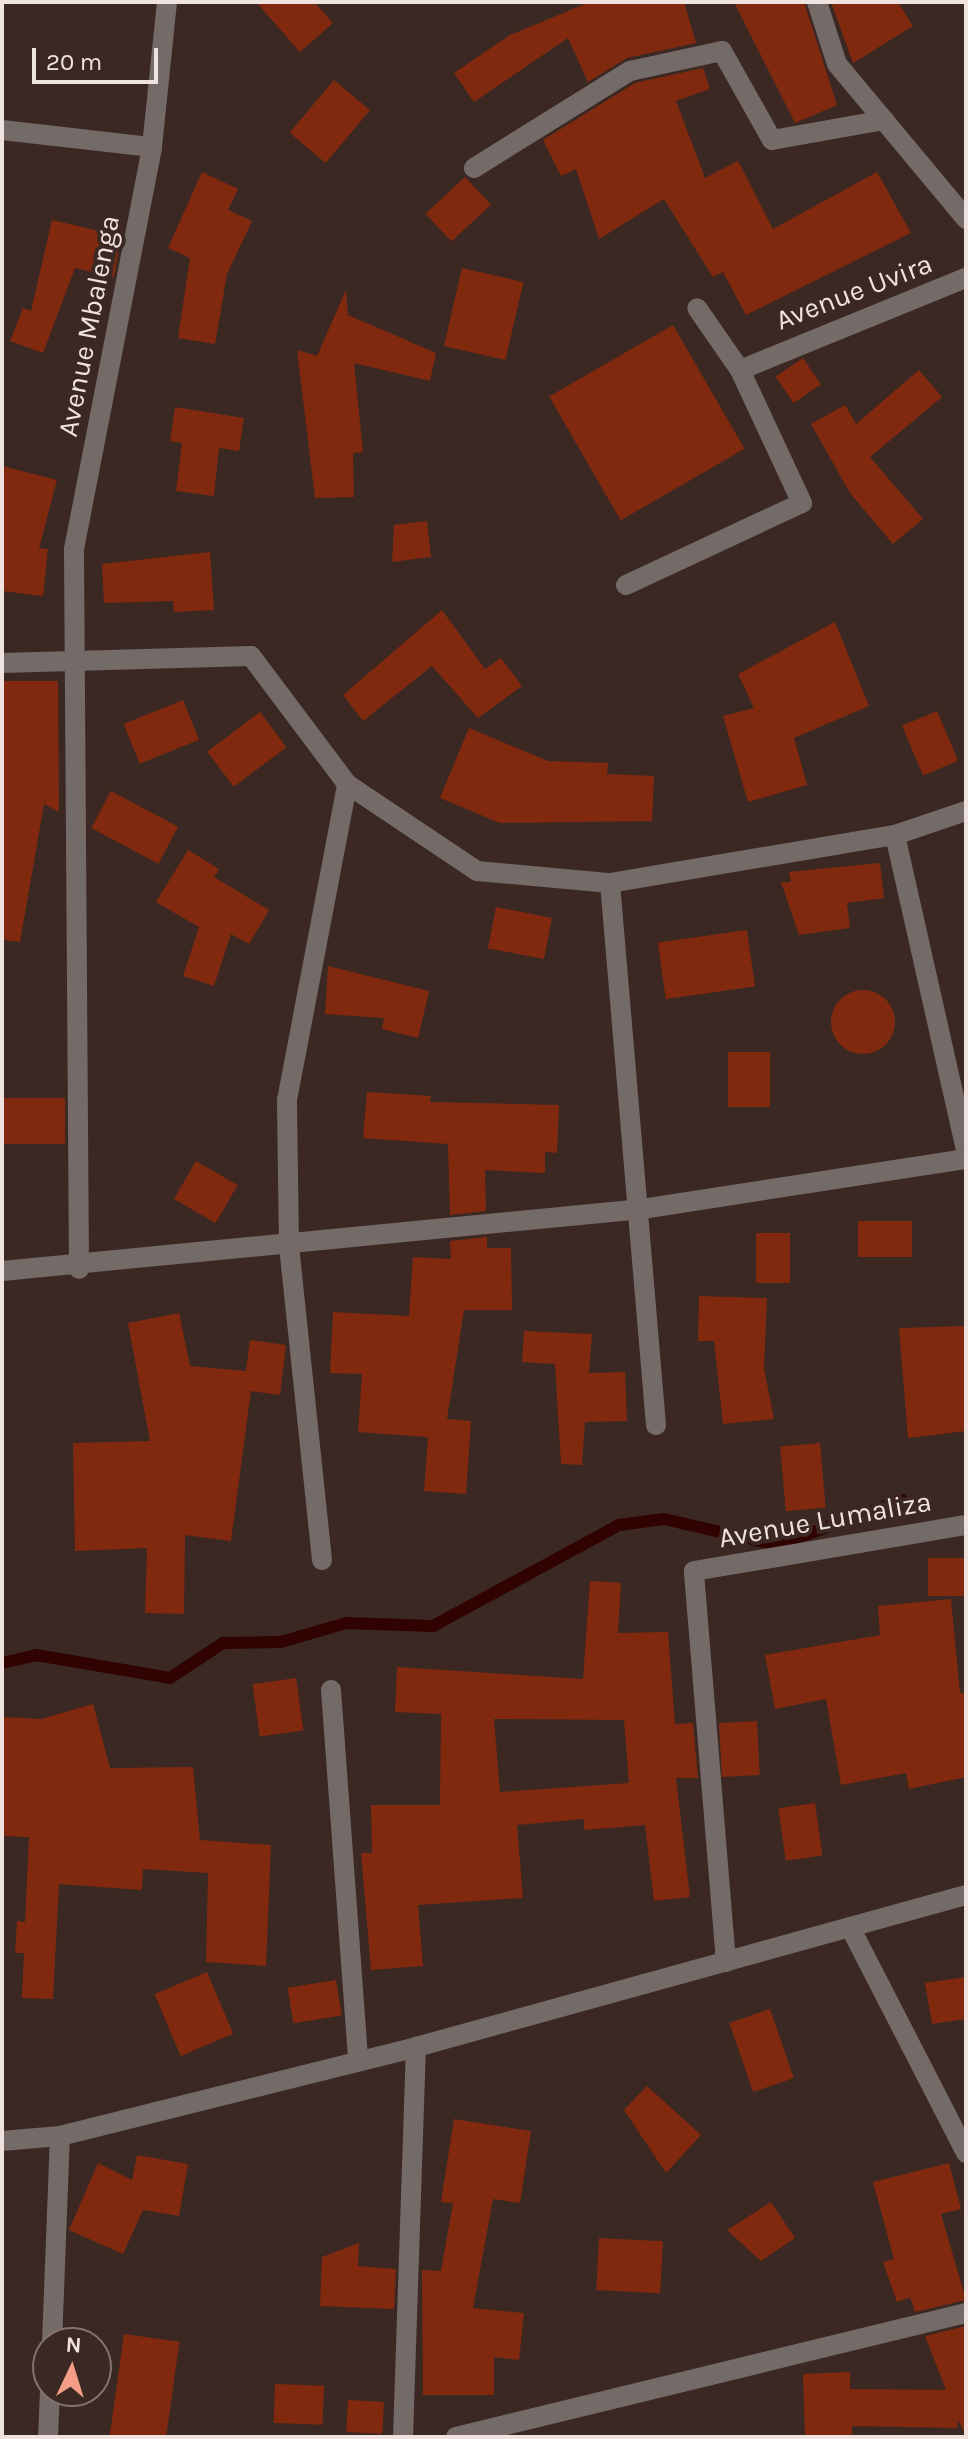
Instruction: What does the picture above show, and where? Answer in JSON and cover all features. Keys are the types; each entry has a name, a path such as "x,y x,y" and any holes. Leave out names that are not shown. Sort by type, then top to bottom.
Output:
{"street":[{"name":"Avenue Mbalenga","path":"79,1269 69,662 74,549 152,147 167,2"},
{"path":"817,2 837,64 966,219"},
{"path":"474,168 630,71 722,51 772,140 884,120"},
{"path":"2,130 152,147"},
{"name":"Avenue Uvira","path":"740,370 761,358 966,278"},
{"path":"626,585 802,503 740,370 697,308"},
{"path":"2,663 251,656 347,784 477,871 610,883 895,835 966,811"},
{"path":"322,1560 289,1247 287,1100 347,784"},
{"path":"895,835 966,1151"},
{"path":"610,883 642,1209 656,1425"},
{"path":"2,1271 79,1269 642,1209 966,1159"},
{"name":"Avenue Lumaliza","path":"726,1962 694,1571 966,1525"},
{"path":"331,1690 358,2061"},
{"path":"2,2141 60,2136 416,2047 966,1895"},
{"path":"850,1927 966,2153"},
{"path":"403,2437 416,2047"},
{"path":"53,2327 60,2136"},
{"path":"456,2437 966,2313"},
{"path":"48,2437 49,2407"}],"building":[{"path":"256,2 314,2 333,23 300,52"},
{"path":"590,2 684,2 696,43 627,58 588,82 568,38 474,102 454,73 510,35"},
{"path":"734,2 804,2 837,105 795,123"},
{"path":"831,2 898,2 913,26 853,63"},
{"path":"703,68 710,89 676,101 705,178 738,161 773,229 877,172 911,233 746,315 723,272 713,277 664,199 599,239 576,169 561,176 543,140 635,83"},
{"path":"334,80 370,110 326,163 290,133"},
{"path":"202,172 238,189 228,210 252,221 227,274 215,344 178,338 190,258 168,248"},
{"path":"465,177 491,205 451,242 426,214"},
{"path":"52,220 121,236 114,277 75,268 43,353 10,341 23,308 31,311"},
{"path":"462,268 523,282 505,360 444,346"},
{"path":"346,290 348,315 436,353 430,381 354,363 363,452 353,453 354,497 315,498 297,350 317,356"},
{"path":"673,325 744,449 621,520 549,397"},
{"path":"803,358 821,385 794,403 776,376"},
{"path":"919,370 942,397 870,457 923,519 893,544 850,493 811,424 845,405 856,424"},
{"path":"175,407 244,418 239,451 219,448 214,496 176,491 182,443 170,441"},
{"path":"2,466 57,480 39,548 48,549 43,596 2,591"},
{"path":"427,521 431,557 392,562 394,525"},
{"path":"210,552 214,610 174,612 173,601 104,603 102,564"},
{"path":"442,610 485,669 501,658 522,686 478,718 432,666 363,721 343,695"},
{"path":"835,622 869,706 794,738 807,785 748,802 723,716 754,708 738,674"},
{"path":"2,681 58,681 59,812 44,804 20,942 2,940"},
{"path":"183,700 199,740 140,764 124,724"},
{"path":"937,711 958,761 923,776 902,726"},
{"path":"260,712 286,747 234,787 207,752"},
{"path":"469,728 548,761 608,763 607,774 654,776 652,821 500,823 440,798"},
{"path":"111,791 178,827 158,864 91,828"},
{"path":"188,850 219,869 214,877 269,910 249,944 231,934 214,986 183,976 199,927 156,902"},
{"path":"880,863 884,898 847,903 850,928 799,935 781,882 791,882 789,872"},
{"path":"496,907 552,918 544,959 488,948"},
{"path":"747,930 755,986 666,999 658,943"},
{"path":"328,966 429,991 418,1038 382,1029 384,1018 325,1014"},
{"path":"863,990 886,999 895,1022 886,1045 863,1054 840,1045 831,1022 840,999"},
{"path":"728,1052 770,1052 770,1107 728,1107"},
{"path":"367,1092 431,1096 430,1102 559,1105 557,1153 545,1152 545,1173 485,1170 486,1211 450,1215 448,1144 363,1138"},
{"path":"2,1098 65,1098 65,1144 2,1144"},
{"path":"196,1161 238,1185 216,1223 174,1199"},
{"path":"858,1221 912,1221 912,1257 858,1257"},
{"path":"756,1233 790,1233 790,1283 756,1283"},
{"path":"487,1237 487,1248 511,1248 512,1310 464,1310 447,1419 471,1421 466,1494 424,1491 428,1437 358,1432 362,1374 330,1373 333,1312 409,1316 413,1257 451,1259 450,1241"},
{"path":"699,1296 767,1298 764,1368 774,1419 723,1424 714,1341 698,1341"},
{"path":"179,1313 190,1366 246,1371 250,1340 286,1345 280,1395 251,1391 231,1541 185,1535 184,1614 145,1613 147,1548 75,1551 73,1443 150,1441 128,1323"},
{"path":"966,1326 966,1431 908,1438 899,1328"},
{"path":"524,1331 592,1334 589,1373 625,1372 627,1421 585,1422 582,1465 561,1464 555,1364 522,1362"},
{"path":"820,1443 826,1508 786,1511 780,1446"},
{"path":"928,1558 966,1558 966,1596 928,1596"},
{"path":"590,1581 621,1583 618,1633 668,1632 675,1724 693,1723 698,1778 676,1778 690,1897 654,1901 645,1825 584,1830 584,1819 517,1825 523,1898 418,1905 423,1966 371,1970 361,1853 372,1853 371,1805 440,1805 441,1714 395,1712 397,1667 583,1679","holes":["494,1719 624,1720 629,1783 500,1792"]},
{"path":"951,1599 960,1693 966,1692 966,1777 909,1789 906,1773 841,1785 826,1699 775,1709 765,1655 880,1635 878,1606"},
{"path":"296,1678 303,1730 260,1737 252,1684"},
{"path":"93,1704 110,1768 193,1767 200,1840 271,1845 266,1966 206,1962 208,1873 143,1869 142,1890 59,1884 53,1999 22,1998 24,1953 15,1953 17,1921 25,1922 29,1837 2,1836 2,1717 41,1719"},
{"path":"757,1721 760,1775 722,1777 719,1723"},
{"path":"815,1803 822,1855 786,1861 778,1808"},
{"path":"207,1972 233,2034 181,2056 155,1994"},
{"path":"966,1977 966,2019 932,2024 925,1983"},
{"path":"336,1980 342,2016 293,2023 288,1988"},
{"path":"770,2009 794,2078 753,2092 729,2023"},
{"path":"647,2086 701,2135 666,2173 624,2110"},
{"path":"454,2119 531,2131 520,2203 493,2199 473,2308 524,2313 519,2360 494,2357 494,2395 423,2395 422,2270 441,2271 453,2203 441,2202"},
{"path":"137,2155 188,2164 179,2216 143,2210 123,2254 69,2230 98,2163 132,2180"},
{"path":"949,2163 961,2209 941,2214 966,2300 915,2312 910,2297 897,2302 883,2262 894,2259 873,2182"},
{"path":"771,2202 795,2238 761,2261 727,2230"},
{"path":"599,2238 663,2241 660,2293 596,2290"},
{"path":"359,2243 358,2266 396,2269 394,2309 320,2306 322,2257"},
{"path":"966,2326 966,2435 958,2420 957,2428 852,2426 852,2437 805,2437 803,2374 850,2372 850,2389 946,2390 925,2336"},
{"path":"124,2334 179,2342 166,2437 110,2437"},
{"path":"275,2384 324,2386 323,2425 274,2423"},
{"path":"348,2400 384,2402 382,2434 346,2432"}],"waterway":[{"path":"2,1663 36,1655 170,1678 223,1643 281,1642 346,1623 433,1626 619,1525 664,1519 777,1545 902,1500"}]}
